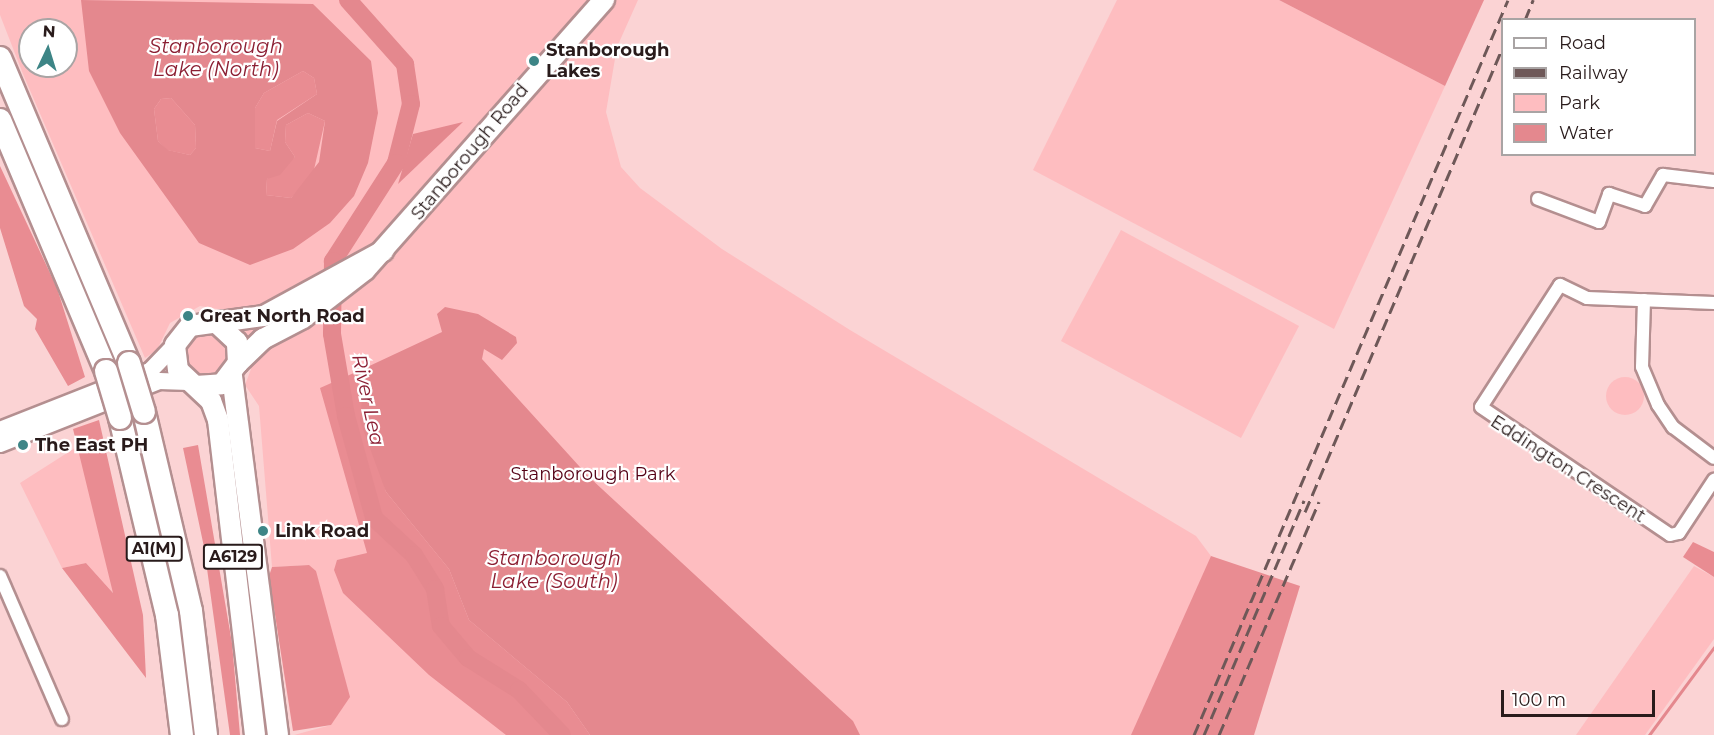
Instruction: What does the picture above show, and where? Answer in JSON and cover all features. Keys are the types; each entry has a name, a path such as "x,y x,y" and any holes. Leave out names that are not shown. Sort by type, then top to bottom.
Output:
{"highway":[{"name":"A1(M)","path":"0,58 129,363 144,412 191,611 206,735"},
{"name":"A1(M)","path":"0,120 106,371 120,418 154,551 176,681 182,735"},
{"name":"A1(M)","path":"174,735 176,681"}],"main road":[{"name":"Stanborough Road","path":"302,309 347,280 383,251 604,0"},
{"path":"0,430 150,371 190,326 218,324 302,309"},
{"path":"0,444 159,381 222,384 263,339 302,309"},
{"path":"218,324 237,342 235,369"},
{"path":"175,345 175,362 193,384"},
{"name":"A6129","path":"235,369 278,735"},
{"name":"A6129","path":"193,384 211,401 218,420 255,735"}],"street":[{"path":"1538,199 1599,222 1609,194 1645,206 1663,175 1714,181"},
{"name":"Eddington Crescent","path":"1714,303 1587,298 1560,285 1481,407 1670,535 1679,533 1714,480"},
{"path":"1644,300 1642,367 1661,412 1714,458"},
{"path":"0,576 62,718"}],"green space":[{"name":"Stanborough Park","path":"0,0 638,0 617,47 606,112 621,167 640,188 722,249 850,330 1196,536 1211,556 1182,735 294,735 331,725 309,565 272,567 259,406 245,385 251,369 247,343 224,310 200,306 170,323 157,350 145,358 25,78 78,78 78,18 18,18 18,61 0,15"},
{"path":"1117,0 1279,0 1445,86 1334,329 1033,170"},
{"path":"1121,230 1299,326 1241,438 1061,341"},
{"path":"207,331 223,338 230,354 223,370 207,377 191,370 184,354 191,338"},
{"path":"1625,377 1639,382 1644,396 1639,410 1625,415 1611,410 1606,396 1611,382"},
{"path":"78,446 114,594 86,563 62,568 20,483"},
{"path":"1694,566 1714,577 1714,639 1645,735 1576,735"}],"shaded area":[{"path":"1279,0 1484,0 1445,86"},
{"path":"303,71 314,78 317,94 277,120 270,151 255,148 255,108 264,93"},
{"path":"171,98 195,125 196,148 190,155 167,150 158,141 154,109 161,99"},
{"path":"308,113 325,121 313,174 291,198 266,195 267,179 295,157 285,142 286,125"},
{"path":"0,166 57,288 85,377 68,386 35,329 37,319 24,306 0,228"},
{"path":"365,368 360,391 386,492 449,569 469,620 567,702 590,735 506,735 429,675 343,593 334,570 337,560 367,553 320,388"},
{"path":"99,420 143,615 146,678 62,568 86,563 113,593 73,429"},
{"path":"198,445 232,643 240,735 230,735 204,547 183,448"},
{"path":"1693,542 1714,552 1714,577 1683,557"},
{"path":"1211,556 1300,586 1254,735 1131,735"},
{"path":"309,565 316,571 350,697 331,725 293,731 269,576 272,567"}],"water":[{"name":"Stanborough Lake (North)","path":"81,0 313,4 371,61 378,113 368,163 354,196 330,223 293,249 250,265 199,243 120,133 89,71","holes":["303,71 314,78 317,94 277,121 270,151 255,148 255,108 264,93","171,98 195,125 196,148 190,155 168,150 158,141 154,109 161,99","308,113 325,121 319,162 291,198 266,195 267,179 280,175 295,157 285,142 286,125"]},
{"path":"463,122 398,184 413,134"},
{"name":"Stanborough Lake (South)","path":"445,307 478,314 516,337 517,343 502,360 484,349 482,359 589,477 853,721 860,735 590,735 567,702 469,620 449,569 386,492 360,421 365,368 442,332 437,314"}],"waterway":[{"name":"River Lea","path":"348,0 405,64 411,104 396,163 333,261 332,334 346,416 374,518 414,555 435,589 441,626 468,658 519,690 562,735"},
{"path":"1649,735 1714,647"}],"railway":[{"path":"1194,735 1508,0"},
{"path":"1526,18 1533,0"},
{"path":"1305,512 1501,51"},
{"path":"1204,735 1304,500"},
{"path":"1219,735 1319,502"}],"place":[{"name":"Stanborough Lakes","path":"534,61"},
{"name":"Great North Road","path":"188,316"},
{"name":"The East PH","path":"23,445"},
{"name":"Link Road","path":"263,531"}]}
